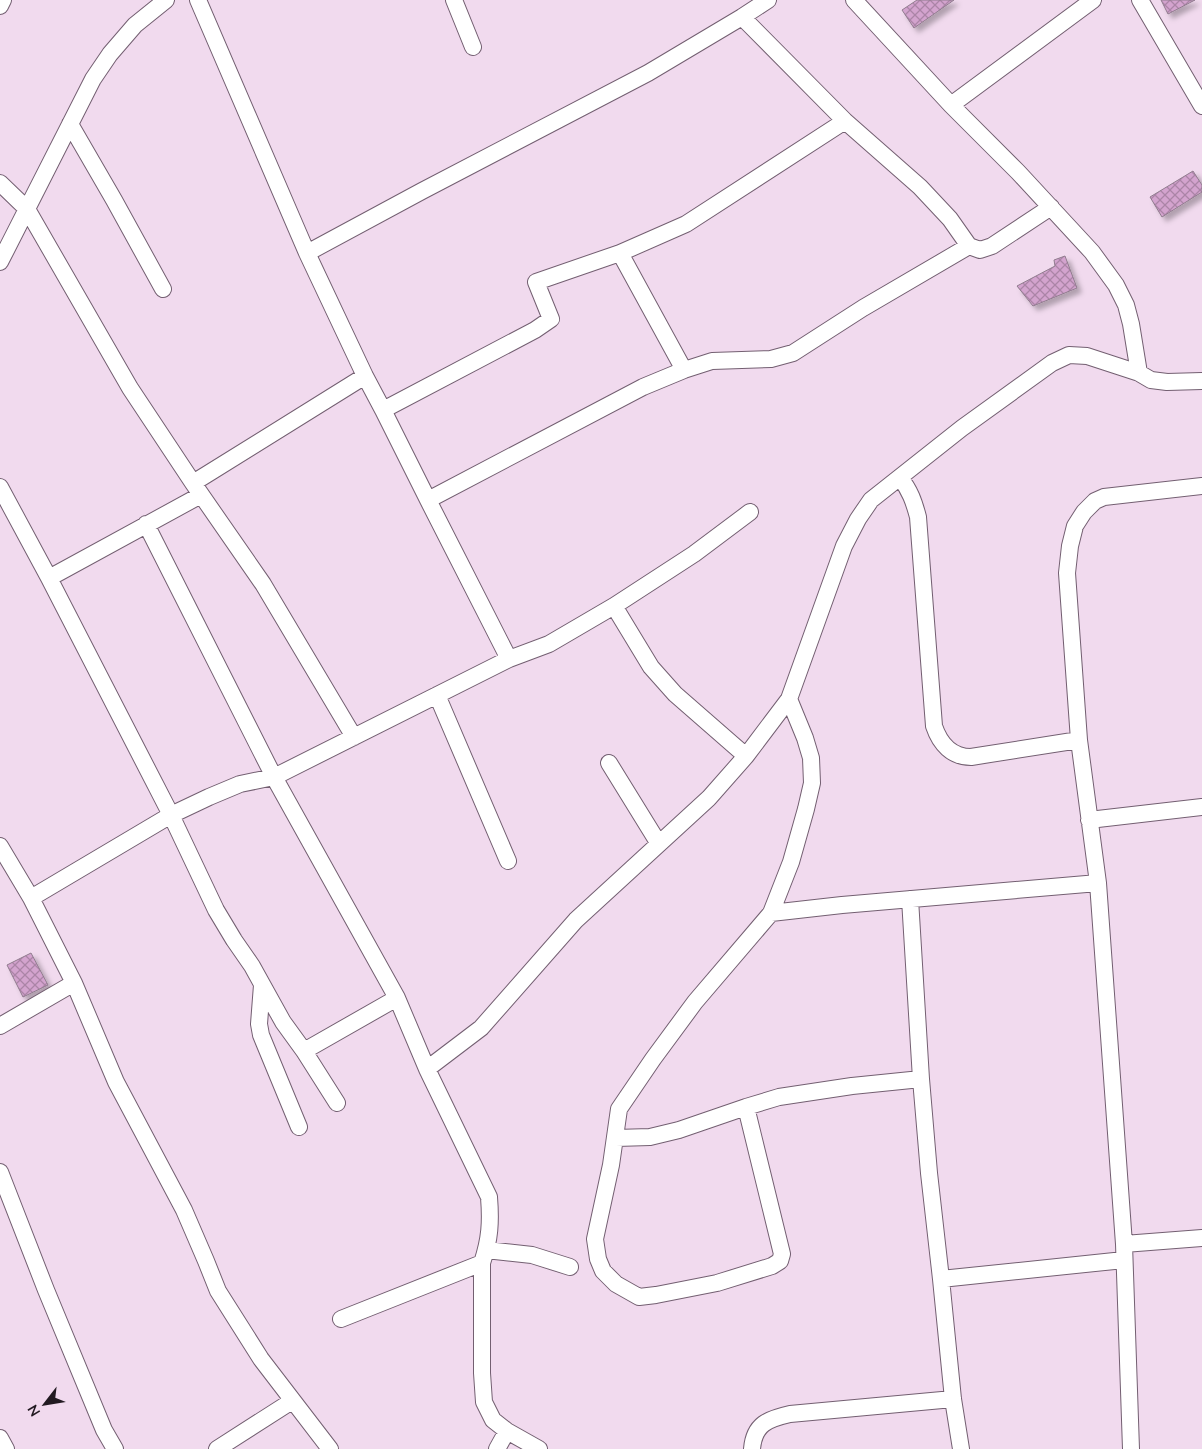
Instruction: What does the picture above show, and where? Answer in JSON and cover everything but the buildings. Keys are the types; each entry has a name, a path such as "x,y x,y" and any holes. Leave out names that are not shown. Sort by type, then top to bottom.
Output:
{"street":[{"path":"0,6 3,0"},
{"path":"0,262 93,79 110,54 136,25 166,0"},
{"path":"198,0 307,253 365,376 509,659"},
{"path":"454,0 473,47"},
{"path":"307,253 648,72 742,17 767,0"},
{"path":"854,0 950,105 1051,207 1092,252 1116,286 1126,305 1139,374"},
{"path":"950,105 1093,0"},
{"path":"1140,0 1202,106"},
{"path":"742,17 845,121 920,187 950,219 969,246 980,250 992,246 1051,207"},
{"path":"383,410 535,330 551,319 536,282 620,253 686,224 845,121"},
{"path":"70,124 163,289"},
{"path":"0,183 27,209 130,388 263,584 354,737"},
{"path":"428,500 643,388 684,370 712,361 771,359 793,353 863,308 969,246"},
{"path":"620,253 684,370"},
{"path":"427,1069 481,1028 576,920 709,798 746,756 789,699 844,546 858,519 871,500 962,428 1052,363 1069,355 1087,356 1151,380 1167,382 1202,381"},
{"path":"50,578 146,524 365,376"},
{"path":"900,478 913,498 918,517 934,726 937,736 943,745 957,755 971,757 1078,740"},
{"path":"1131,1449 1124,1252 1098,883 1078,740 1067,573 1070,546 1075,526 1084,512 1095,501 1104,497 1202,486"},
{"path":"0,487 50,578 171,815 216,910 252,966 283,1022 337,1103"},
{"path":"31,898 171,815 240,784 274,777 509,659 549,644 614,606 688,558 750,512"},
{"path":"146,524 274,777 397,998 427,1069 489,1197 491,1220 484,1257 482,1373 484,1402 493,1420 507,1431 539,1449"},
{"path":"614,606 651,667 675,694 746,756"},
{"path":"437,695 508,861"},
{"path":"746,1106 782,1254 780,1261 772,1266 717,1282 656,1295 639,1297 616,1284 604,1271 598,1259 595,1239 616,1138 619,1109 695,1002 770,913 791,862 812,783 811,758 789,699"},
{"path":"609,763 659,844"},
{"path":"1089,820 1202,807"},
{"path":"0,846 31,898 74,983 116,1082 184,1210 218,1291 261,1359 330,1449"},
{"path":"770,913 1098,883"},
{"path":"910,899 929,1173 953,1399 961,1449"},
{"path":"0,1026 74,983"},
{"path":"262,986 259,1024 261,1035 299,1126"},
{"path":"304,1051 397,998"},
{"path":"616,1138 650,1137 680,1130 746,1106 779,1097 852,1086 921,1079"},
{"path":"0,1172 104,1430 115,1449"},
{"path":"941,1279 1124,1252 1202,1238"},
{"path":"341,1319 484,1257 532,1255 570,1267"},
{"path":"752,1449 754,1437 760,1426 772,1418 790,1414 953,1399"},
{"path":"216,1449 292,1400"},
{"path":"497,1449 507,1431"},
{"path":"0,1438 6,1449"}]}
